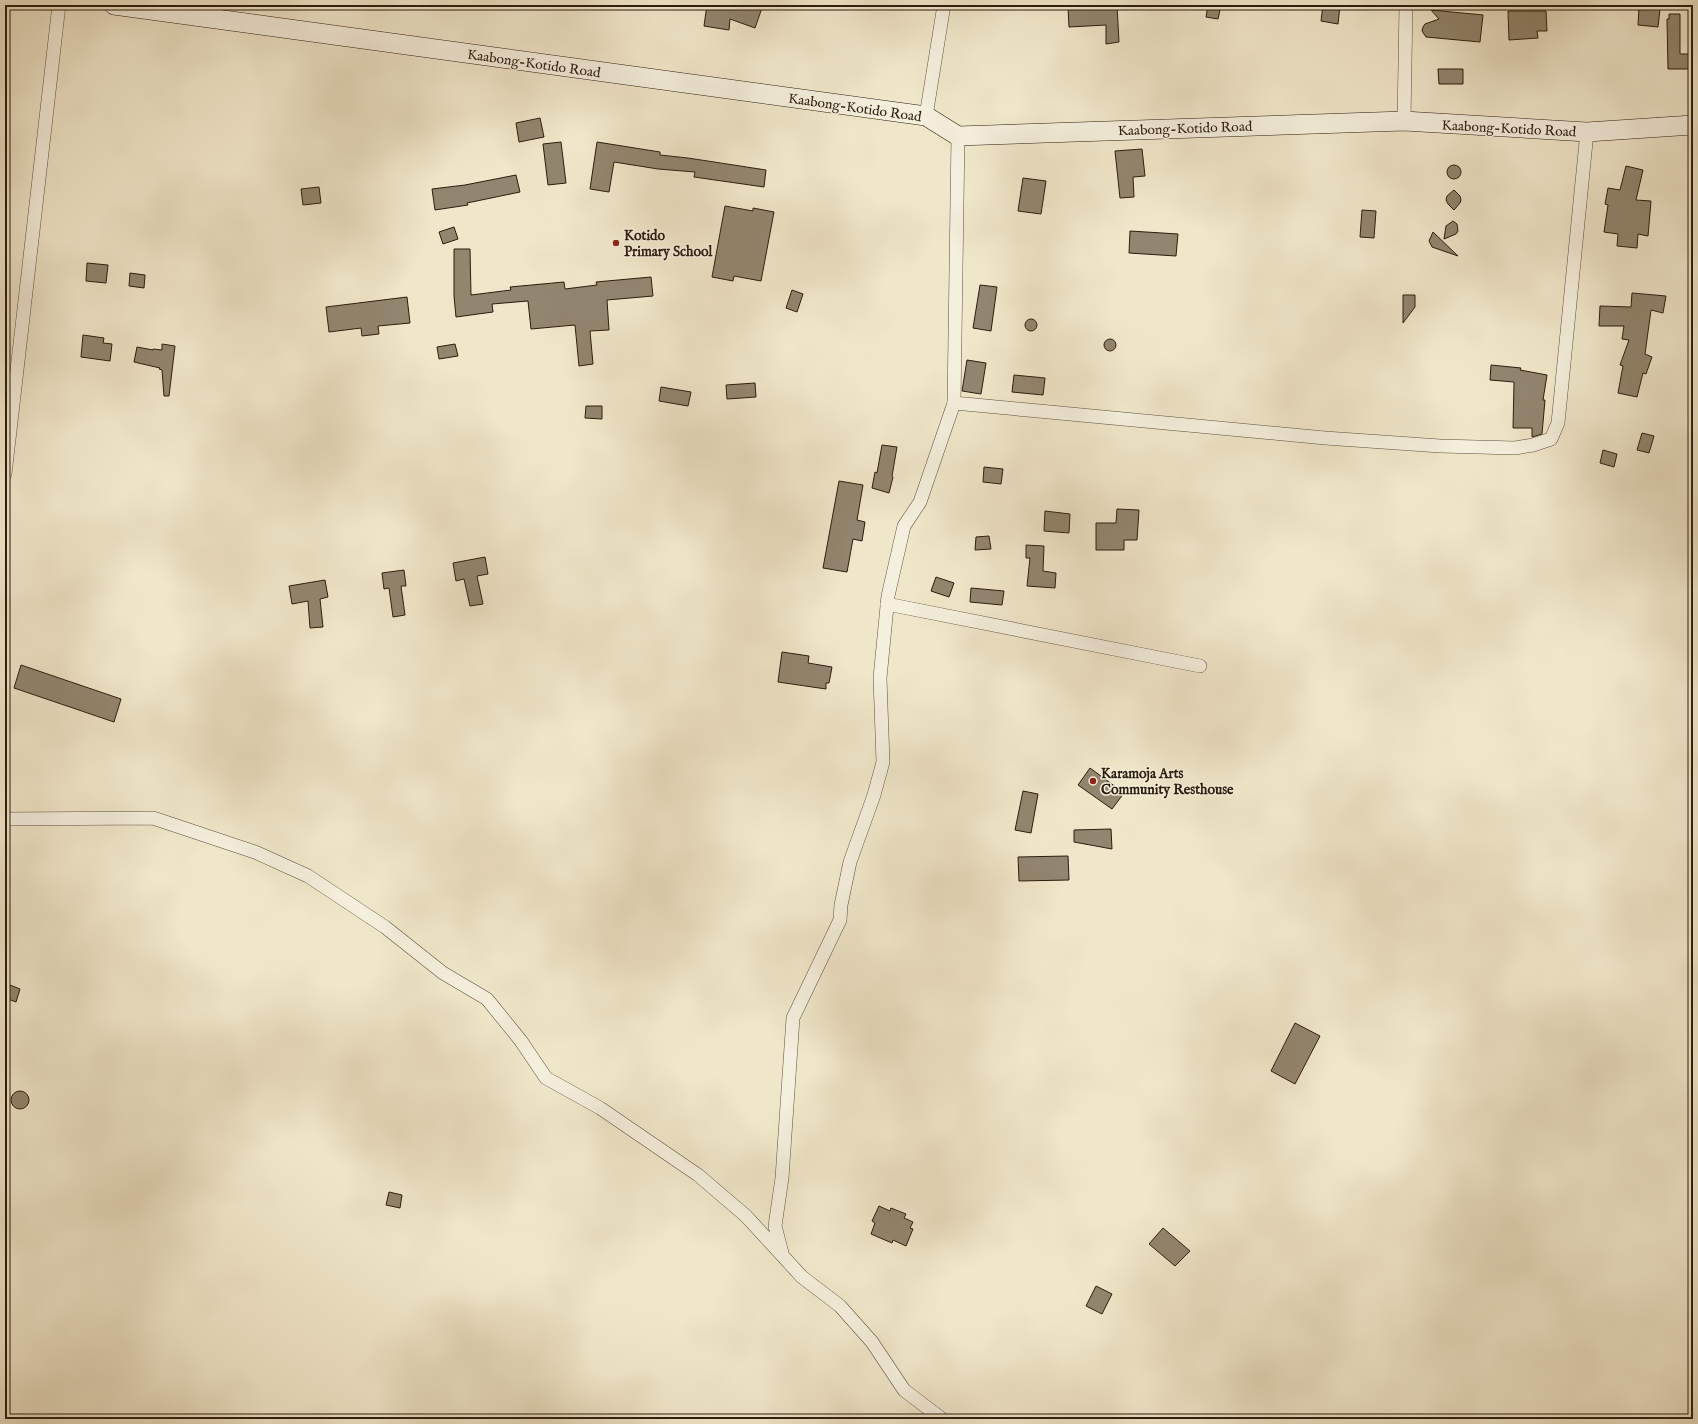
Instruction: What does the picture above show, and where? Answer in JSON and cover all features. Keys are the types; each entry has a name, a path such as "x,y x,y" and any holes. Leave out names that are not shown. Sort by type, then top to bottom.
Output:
{"main road":[{"name":"Kaabong-Kotido Road","path":"114,5 926,116 958,136 1404,121 1587,132 1693,125"}],"street":[{"path":"5,474 59,5"},
{"path":"926,116 944,5"},
{"path":"1404,121 1406,5"},
{"path":"954,403 1326,438 1440,446 1515,448 1533,445 1551,439 1558,423 1587,132"},
{"path":"783,1256 775,1226 782,1178 793,1018 840,920 841,905 850,862 874,795 883,762 880,678 887,604 904,526 920,502 954,403 958,136"},
{"path":"887,604 1200,666"},
{"path":"5,819 153,818 255,852 308,876 385,927 443,972 487,1000 521,1041 546,1078 600,1108 698,1175 746,1216 802,1277 840,1306 872,1342 904,1390 942,1419"}],"building":[{"path":"707,5 763,5 755,28 730,19 729,30 704,26"},
{"path":"1117,5 1119,42 1106,44 1106,25 1069,27 1068,7"},
{"path":"1208,5 1221,5 1218,19 1206,17"},
{"path":"1323,5 1340,5 1338,24 1321,21"},
{"path":"1639,8 1660,9 1658,27 1638,25"},
{"path":"1431,10 1483,15 1480,42 1426,37 1422,31 1425,24 1439,19"},
{"path":"1508,11 1546,11 1547,31 1537,31 1538,38 1509,40"},
{"path":"1669,14 1680,14 1680,54 1693,54 1693,69 1668,69 1667,19 1669,19"},
{"path":"1438,69 1463,69 1463,84 1439,84"},
{"path":"540,118 544,137 519,142 516,123"},
{"path":"561,142 566,183 548,185 543,144"},
{"path":"597,142 660,152 660,155 766,170 764,187 694,177 695,172 658,169 614,162 609,192 590,189"},
{"path":"1142,149 1145,176 1133,177 1134,197 1120,198 1115,151"},
{"path":"1454,165 1459,167 1461,172 1459,177 1454,179 1449,177 1447,172 1449,167"},
{"path":"1626,166 1643,170 1636,200 1651,201 1648,236 1638,234 1637,248 1617,246 1618,234 1604,232 1608,205 1605,204 1608,188 1620,190"},
{"path":"516,175 520,192 467,203 468,205 435,210 432,189 465,185"},
{"path":"1023,178 1046,181 1041,214 1018,211"},
{"path":"319,187 321,203 303,205 301,189"},
{"path":"1454,190 1460,196 1461,200 1454,210 1446,200 1447,196"},
{"path":"725,206 753,211 753,208 774,212 761,281 734,276 733,281 712,277"},
{"path":"1362,210 1376,211 1374,238 1360,237"},
{"path":"1453,221 1457,224 1458,231 1456,234 1444,239 1446,226"},
{"path":"454,227 458,239 443,244 439,232"},
{"path":"1130,231 1178,234 1176,256 1129,253"},
{"path":"1433,232 1458,256 1432,247 1429,241"},
{"path":"454,249 470,249 471,295 511,290 510,287 564,282 565,289 597,285 596,282 651,277 653,296 607,300 609,330 590,331 593,364 579,366 575,325 531,329 528,301 492,304 493,312 456,317 454,296"},
{"path":"87,263 108,265 106,283 86,281"},
{"path":"130,273 145,275 144,288 129,286"},
{"path":"980,285 997,287 991,331 973,328"},
{"path":"792,290 803,294 797,312 786,308"},
{"path":"1632,293 1666,296 1663,313 1651,310 1645,354 1652,357 1646,374 1643,373 1637,397 1618,393 1623,366 1620,365 1629,340 1622,339 1624,326 1599,326 1600,306 1631,307"},
{"path":"1403,295 1415,295 1415,307 1403,323"},
{"path":"407,297 410,323 378,326 379,334 362,336 361,328 329,332 326,307"},
{"path":"1029,319 1033,319 1037,325 1033,331 1029,331 1025,327 1025,323"},
{"path":"83,335 104,338 103,343 112,344 110,361 81,357"},
{"path":"1108,339 1112,339 1116,345 1112,351 1108,351 1104,347 1104,343"},
{"path":"162,344 175,346 169,396 164,396 162,370 159,369 160,368 134,362 137,347 162,350"},
{"path":"455,344 458,356 439,359 437,347"},
{"path":"967,360 986,363 981,394 962,391"},
{"path":"1491,365 1521,368 1520,370 1547,375 1543,400 1545,400 1542,434 1532,437 1532,428 1513,428 1514,382 1490,380"},
{"path":"1014,375 1045,378 1043,395 1012,392"},
{"path":"755,383 756,397 727,399 726,385"},
{"path":"661,387 691,392 688,406 659,401"},
{"path":"586,406 602,406 602,419 585,418"},
{"path":"1642,433 1654,436 1649,453 1637,450"},
{"path":"882,445 897,447 889,493 872,488 875,472 877,473"},
{"path":"1603,450 1617,454 1614,467 1600,463"},
{"path":"984,467 1003,469 1001,484 983,482"},
{"path":"839,481 863,485 857,520 865,522 862,541 853,539 847,572 823,568"},
{"path":"1117,509 1139,510 1137,540 1124,540 1124,550 1096,550 1096,523 1116,523"},
{"path":"1045,511 1070,514 1069,533 1044,531"},
{"path":"989,536 991,549 975,550 976,537"},
{"path":"1026,545 1044,546 1043,571 1056,573 1055,588 1027,586 1030,558 1026,558"},
{"path":"485,557 488,574 477,576 483,604 470,606 464,579 456,581 453,563"},
{"path":"404,570 406,586 401,586 405,615 393,617 389,588 384,589 382,573"},
{"path":"936,577 954,583 949,597 931,591"},
{"path":"325,580 328,597 320,599 323,627 310,628 308,601 292,604 289,586"},
{"path":"971,588 1004,591 1002,605 970,602"},
{"path":"782,652 809,656 808,663 832,667 829,683 826,683 826,689 778,682"},
{"path":"21,665 121,699 114,722 14,688"},
{"path":"1090,768 1124,793 1112,809 1078,785"},
{"path":"1023,791 1038,794 1031,833 1015,830"},
{"path":"1111,829 1112,849 1074,842 1074,830"},
{"path":"1068,856 1069,880 1019,881 1018,857"},
{"path":"5,983 20,989 16,1002 5,998"},
{"path":"1295,1023 1320,1036 1295,1084 1271,1071"},
{"path":"20,1091 26,1094 29,1100 26,1106 20,1109 14,1106 11,1100 14,1094"},
{"path":"389,1192 402,1195 400,1208 386,1205"},
{"path":"879,1206 890,1211 891,1208 906,1214 904,1218 913,1222 910,1228 913,1229 906,1246 893,1240 892,1243 871,1234 875,1223 872,1221"},
{"path":"1163,1228 1190,1251 1175,1266 1149,1244"},
{"path":"1096,1286 1112,1294 1102,1314 1086,1306"}],"place":[{"name":"Kotido Primary School","path":"616,243"},
{"name":"Karamoja Arts Community Resthouse","path":"1093,781"}]}
